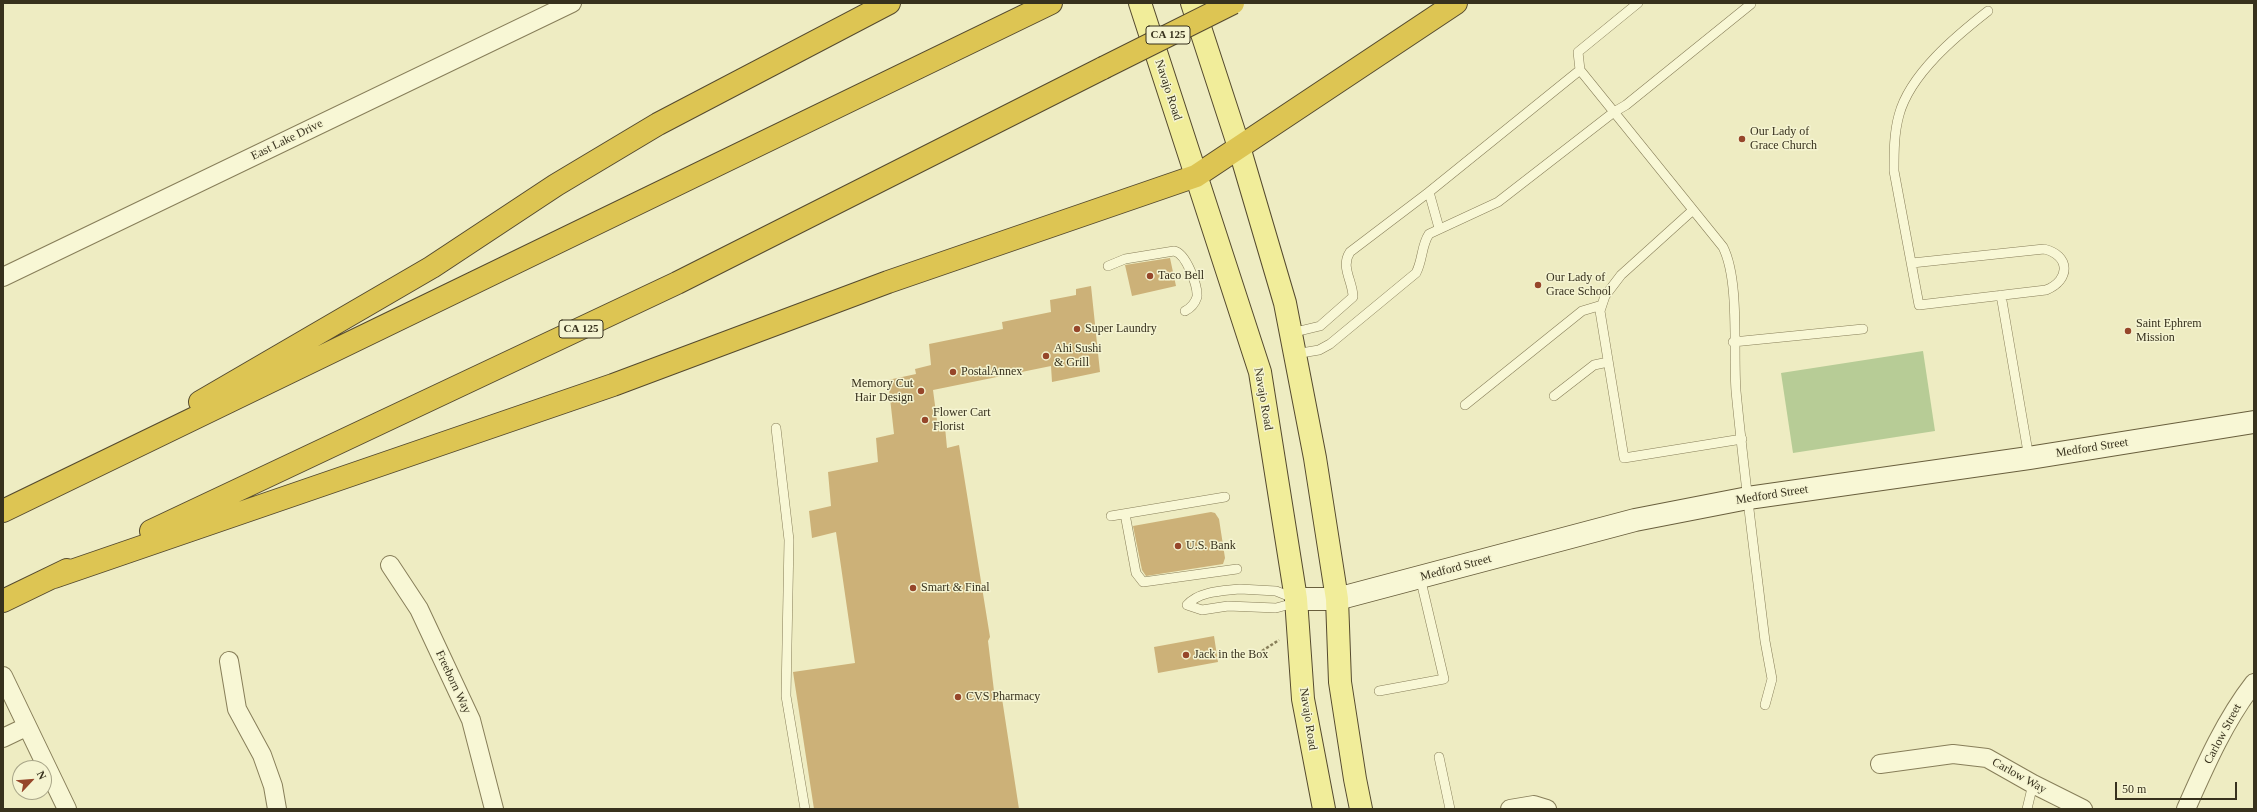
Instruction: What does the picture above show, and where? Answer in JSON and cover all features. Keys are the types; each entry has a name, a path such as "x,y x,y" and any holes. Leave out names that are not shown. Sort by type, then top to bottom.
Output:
{"highway":[{"path":"83,473 246,374 432,267 556,185 651,128 889,3"},
{"path":"3,511 1051,3"},
{"name":"CA 125","path":"3,601 677,283 1233,3"},
{"path":"54,577 613,385 888,282 1196,176 1456,3"}],"main road":[{"name":"Navajo Road","path":"1140,3 1260,372 1296,599 1303,699 1324,809"},
{"path":"1192,3 1239,147 1285,303 1315,458 1337,599 1340,682 1361,809"}],"street":[{"name":"East Lake Drive","path":"3,277 572,3"},
{"name":"Medford Street","path":"1296,599 1337,599 1635,520 1748,498 2029,458 2254,422"},
{"name":"Freeborn Way","path":"390,565 419,609 471,720 494,809"},
{"path":"229,661 237,709 262,755 272,786 277,809"},
{"path":"3,676 26,727 67,809"},
{"name":"Carlow Street","path":"2186,809 2200,778 2239,702 2254,683"},
{"path":"3,738 26,727"},
{"name":"Carlow Way","path":"1880,764 1953,754 1987,758 2033,784 2083,809"},
{"path":"1510,809 1534,805 1547,809"}],"lane":[{"path":"1638,3 1578,52 1580,70 1693,210 1726,254 1733,294 1733,342 1748,498 1765,641 1772,678 1765,705"},
{"path":"1295,354 1319,350 1330,344 1416,273 1422,264 1425,241 1429,234 1439,228 1498,202 1614,112 1639,95 1751,4 1749,3"},
{"path":"1912,263 2044,249 2054,251 2062,260 2064,267 2063,278 2054,286 2046,290 1919,305 1894,171 1894,150 1899,115 1911,90 1933,60 1958,34 1988,11"},
{"path":"1291,333 1320,326 1353,297 1346,265 1346,258 1350,252 1429,192 1580,70"},
{"path":"1429,192 1439,228"},
{"path":"1693,210 1621,275 1605,296 1600,311 1624,458 1742,439"},
{"path":"1108,266 1125,259 1174,251 1181,254 1186,261 1197,292 1194,304 1185,311"},
{"path":"2001,295 2029,458"},
{"path":"1465,405 1582,311 1602,305"},
{"path":"1733,342 1863,329"},
{"path":"1554,396 1594,365 1608,362"},
{"path":"776,428 789,540 786,696 805,809"},
{"path":"1111,516 1225,497"},
{"path":"1125,514 1136,573 1143,582 1237,569"},
{"path":"1379,691 1444,679 1420,577"},
{"path":"1240,590 1276,591 1296,599 1287,605 1276,608 1228,606 1202,610 1187,606 1192,599 1199,596 1240,590"},
{"path":"1439,757 1450,809"},
{"path":"2027,809 2033,784"}],"path":[{"path":"1262,651 1279,640"}],"green space":[{"path":"1923,351 1935,431 1793,453 1781,373"}],"building":[{"name":"Taco Bell","path":"1170,258 1176,286 1132,296 1125,265"},
{"path":"1091,286 1100,372 1052,382 1051,366 933,390 938,428 945,427 947,448 959,445 990,637 988,641 994,691 1001,692 1019,809 814,809 793,672 855,663 836,532 812,538 809,511 831,506 828,472 878,462 876,438 894,434 888,380 916,374 915,369 931,365 929,344 1003,329 1002,322 1051,312 1050,300 1076,295 1076,289"},
{"name":"U.S. Bank","path":"1211,512 1215,513 1219,519 1225,558 1223,564 1146,576 1142,570 1133,526"},
{"name":"Jack in the Box","path":"1214,636 1218,662 1158,673 1154,647"}],"place":[{"name":"Our Lady of Grace Church","path":"1742,139"},
{"name":"Taco Bell","path":"1150,276"},
{"name":"Our Lady of Grace School","path":"1538,285"},
{"name":"Super Laundry","path":"1077,329"},
{"name":"Saint Ephrem Mission","path":"2128,331"},
{"name":"Ahi Sushi & Grill","path":"1046,356"},
{"name":"PostalAnnex","path":"953,372"},
{"name":"Memory Cut Hair Design","path":"921,391"},
{"name":"Flower Cart Florist","path":"925,420"},
{"name":"U.S. Bank","path":"1178,546"},
{"name":"Smart & Final","path":"913,588"},
{"name":"Jack in the Box","path":"1186,655"},
{"name":"CVS Pharmacy","path":"958,697"}]}
